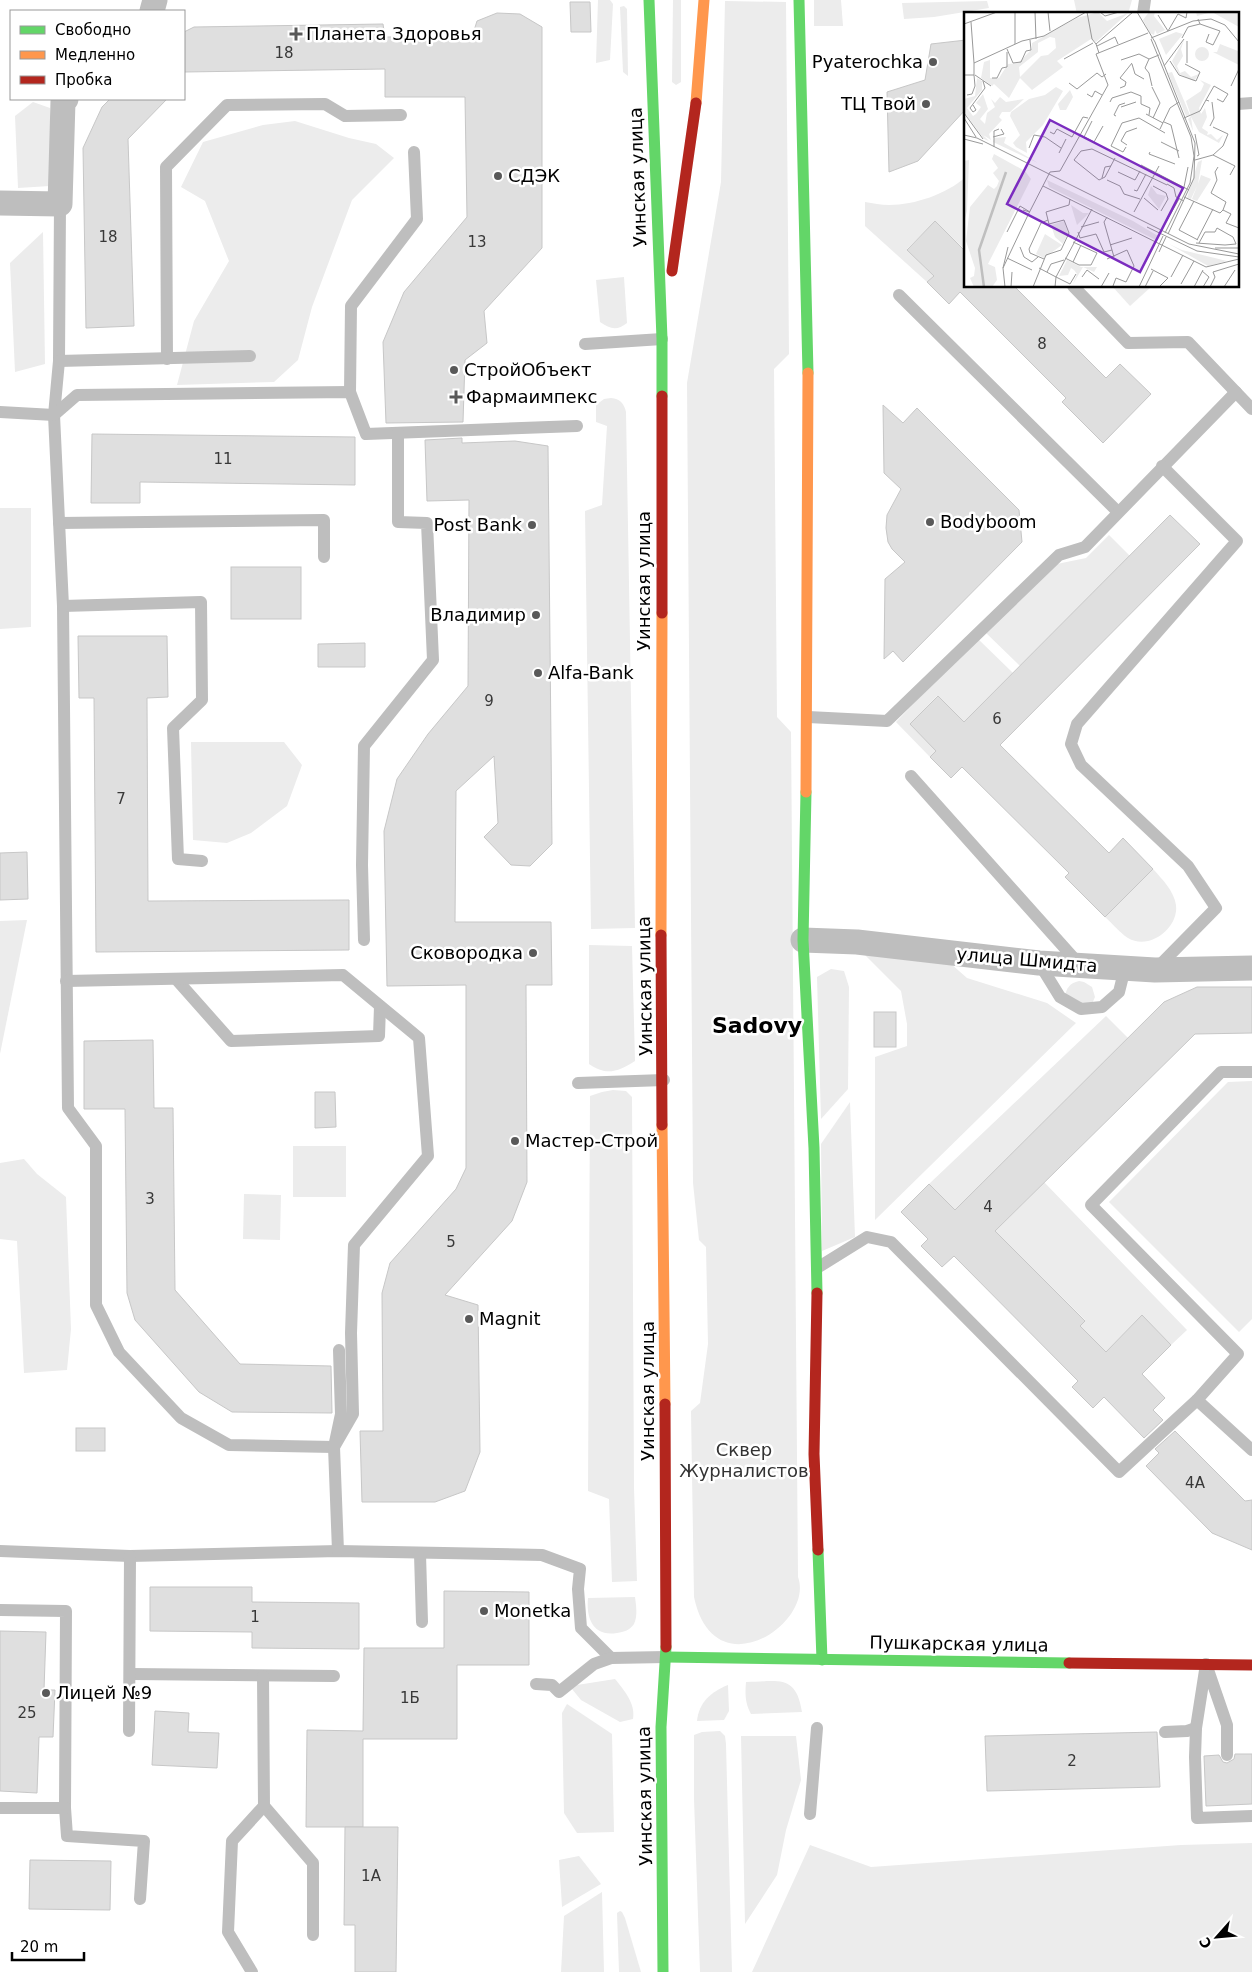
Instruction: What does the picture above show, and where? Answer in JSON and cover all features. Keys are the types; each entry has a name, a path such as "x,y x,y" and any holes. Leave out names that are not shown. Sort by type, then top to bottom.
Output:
{"main road":[{"name":"Уинская улица","path":"649,0 662,339 661,939 664,1080 666,1658 661,1727 663,1972"},
{"path":"662,339 697,97 704,0"},
{"path":"799,0 808,346 808,717 804,940 814,1148 817,1268 814,1454 822,1660"},
{"name":"Пушкарская улица","path":"666,1658 1252,1665"}],"street":[{"path":"0,203 60,204 63,102 65,100"},
{"name":"улица Шмидта","path":"804,940 857,942 1081,966 1155,970 1252,968"}],"lane":[{"path":"167,359 166,167 227,105 325,104 345,116 401,115"},
{"path":"414,152 417,219 351,306 350,392 366,434 577,426"},
{"path":"60,204 59,361 54,415 63,606 68,1108 96,1146 96,1304 119,1352 182,1418 229,1445 334,1447"},
{"path":"1075,288 1128,343 1188,342 1252,409"},
{"path":"899,295 1118,512"},
{"path":"585,344 662,339"},
{"path":"59,361 250,356"},
{"path":"0,412 54,415 77,396 350,392"},
{"path":"808,717 887,720 1059,555 1085,547 1236,392"},
{"path":"364,940 362,865 364,746 433,660 427,523 398,522 398,433"},
{"path":"1155,970 1216,908 1188,866 1082,765 1071,744 1077,724 1236,541 1162,466"},
{"path":"59,522 324,520 324,557"},
{"path":"63,606 201,602 202,700 173,728 178,860 202,861"},
{"path":"911,776 1081,966"},
{"path":"1039,963 1060,997 1081,1009 1102,1007 1119,992 1125,968"},
{"path":"66,981 343,975 419,1038 428,1156 354,1245 351,1333 353,1414 334,1447"},
{"path":"176,979 231,1041 379,1036 380,1006"},
{"path":"817,1268 867,1237 891,1242 1119,1472 1197,1400 1238,1354 1092,1205 1221,1072 1252,1072"},
{"path":"578,1083 664,1080"},
{"path":"338,1551 334,1447 341,1414 339,1350"},
{"path":"1197,1400 1252,1450"},
{"path":"0,1551 130,1556 338,1551 542,1555 580,1569 578,1589 581,1628 611,1658"},
{"path":"420,1554 422,1622"},
{"path":"130,1556 130,1731"},
{"path":"0,1610 66,1611 65,1808 67,1836 144,1841 140,1899"},
{"path":"536,1684 552,1685 559,1692 594,1664 611,1658 666,1658"},
{"path":"1206,1664 1196,1728 1197,1818 1252,1816"},
{"path":"1206,1664 1227,1725 1227,1755"},
{"path":"131,1674 334,1676"},
{"path":"263,1676 264,1806 313,1863 313,1935"},
{"path":"810,1814 817,1728"},
{"path":"1165,1732 1186,1731 1196,1728"},
{"path":"252,1972 228,1932 232,1841 264,1806"},
{"path":"0,1808 65,1808"}],"green space":[{"path":"598,0 610,0 613,4 610,60 596,63"},
{"path":"673,0 681,0 681,82 676,85 672,82"},
{"path":"814,0 841,0 843,26 814,26"},
{"path":"1074,0 1132,0 1129,12 1077,12"},
{"name":"Сквер Журналистов","path":"725,1 786,2 789,354 774,369 777,717 791,732 799,1595 792,1613 778,1628 760,1640 740,1644 721,1640 705,1625 694,1597 691,1411 700,1403 708,1344 706,1247 699,1240 693,1183 687,383 721,182"},
{"path":"987,1 989,8 934,17 904,19 902,3"},
{"path":"624,6 627,9 628,76 623,72 620,7"},
{"path":"33,102 50,108 50,186 18,188 15,116"},
{"path":"295,121 349,138 376,144 394,158 352,200 312,307 298,360 274,382 177,385 194,321 229,261 205,201 181,187 203,142 263,125"},
{"path":"964,178 964,245 962,247 935,221 907,249 934,276 927,282 865,226 865,202 889,205 920,201 949,189"},
{"path":"43,232 45,364 15,372 10,263"},
{"path":"624,277 627,323 617,328 610,328 600,322 596,280"},
{"path":"1114,288 1150,288 1130,306"},
{"path":"611,398 621,402 626,412 635,928 591,929 585,511 602,505 607,426 596,422 596,405 604,399"},
{"path":"0,508 31,508 31,627 0,629"},
{"path":"1109,535 1130,556 1020,666 984,631 1052,565 1086,558"},
{"path":"977,638 1013,673 964,722 937,696 910,724 936,751 930,757 896,722"},
{"path":"191,742 284,742 302,765 287,806 251,833 227,843 193,840"},
{"path":"1153,869 1173,895 1176,914 1168,929 1161,935 1145,942 1136,941 1125,936 1105,917"},
{"path":"27,920 0,1054 0,921"},
{"path":"589,945 632,946 635,1061 617,1070 601,1070 589,1064"},
{"path":"864,954 950,963 967,978 1047,1003 1076,1023 875,1220 875,1057 907,1046 907,1024 901,991"},
{"path":"831,969 844,971 849,987 848,1089 821,1119 817,977"},
{"path":"1079,981 1092,987 1095,997 1091,1006 1065,997 1069,986"},
{"path":"1106,1016 1128,1038 955,1210 929,1184"},
{"path":"1252,1081 1252,1319 1239,1332 1109,1202 1228,1082"},
{"path":"613,1090 626,1091 632,1097 634,1488 637,1581 612,1582 609,1499 588,1491 590,1096"},
{"path":"850,1102 855,1237 822,1251 821,1144"},
{"path":"293,1146 346,1146 346,1197 293,1197"},
{"path":"24,1159 37,1174 66,1197 71,1329 67,1370 24,1373 17,1241 0,1239 0,1163"},
{"path":"1044,1182 1187,1330 1171,1345 1142,1315 1106,1352 1080,1326 1085,1320 1018,1254 992,1234"},
{"path":"244,1194 281,1195 280,1240 243,1239"},
{"path":"635,1597 636,1618 634,1624 629,1629 620,1633 602,1632 597,1629 590,1619 588,1598"},
{"path":"615,1679 631,1703 633,1719 620,1722 581,1700 572,1689 577,1685"},
{"path":"776,1681 790,1685 799,1700 802,1712 751,1714 746,1698 746,1682"},
{"path":"728,1685 729,1711 724,1720 697,1721 700,1708 707,1698"},
{"path":"567,1704 612,1734 614,1832 577,1833 564,1813 562,1713"},
{"path":"720,1731 725,1736 726,1744 732,1972 700,1972 694,1799 694,1735 702,1732"},
{"path":"741,1736 796,1736 801,1780 786,1830 777,1875 745,1924"},
{"path":"1252,1843 1252,1972 752,1972 810,1845 871,1867 1181,1845"},
{"path":"579,1856 601,1884 562,1907 559,1860"},
{"path":"602,1892 604,1972 561,1972 564,1916"},
{"path":"620,1911 625,1918 641,1972 619,1972 617,1913"}],"building":[{"path":"570,2 590,2 591,32 571,32"},
{"path":"497,13 520,14 542,27 542,248 484,311 487,343 465,360 463,422 386,423 383,342 404,292 467,217 465,97 385,97 385,69 185,72 185,32 194,27 383,24 385,37 472,37 477,21"},
{"name":"ТЦ Твой","path":"964,40 964,111 918,161 889,172 887,92 925,80 931,44"},
{"path":"109,100 166,100 128,139 134,326 86,328 83,148 102,107"},
{"path":"935,221 964,250 964,288 1016,288 1106,378 1120,364 1151,394 1103,443 1062,402 1066,398 960,292 949,304 927,282 934,276 907,250"},
{"path":"883,405 903,423 917,408 1019,510 1022,542 903,662 893,651 884,659 885,579 905,562 888,542 886,528 887,515 901,489 884,473"},
{"path":"92,434 355,437 355,485 140,482 140,503 91,503"},
{"path":"462,438 462,443 515,441 548,446 552,844 530,866 511,865 484,837 498,823 494,756 456,791 455,922 551,922 552,985 526,985 527,1182 512,1221 445,1295 478,1305 480,1452 465,1491 435,1502 362,1502 360,1431 383,1431 382,1293 390,1263 456,1189 466,1168 466,985 387,986 384,831 397,779 428,734 468,686 469,500 427,501 425,440"},
{"path":"1170,515 1200,544 1000,745 1109,853 1123,838 1153,869 1105,917 1065,877 1069,873 962,767 951,778 930,757 936,751 910,724 938,696 964,722"},
{"path":"231,567 301,567 301,619 231,619"},
{"path":"78,636 167,636 168,697 147,698 148,901 349,900 349,950 96,952 94,698 79,698"},
{"path":"365,643 365,667 318,667 318,644"},
{"path":"27,852 28,899 0,900 0,853"},
{"path":"1197,987 1252,987 1252,1033 1195,1034 995,1231 1085,1321 1080,1326 1106,1352 1142,1315 1171,1345 1142,1374 1165,1398 1153,1410 1163,1420 1144,1438 1104,1397 1093,1408 1072,1387 1078,1381 954,1256 942,1267 921,1246 928,1239 901,1212 929,1184 955,1210 1164,1002"},
{"path":"874,1012 896,1012 896,1047 874,1047"},
{"path":"153,1040 154,1108 173,1108 175,1290 240,1364 331,1366 332,1413 232,1412 199,1392 135,1320 127,1293 125,1109 84,1109 84,1041"},
{"path":"315,1092 335,1092 336,1127 315,1128"},
{"path":"76,1428 105,1428 105,1451 76,1451"},
{"path":"1175,1431 1245,1501 1252,1500 1252,1550 1212,1533 1146,1466 1159,1453 1155,1449"},
{"path":"150,1587 252,1587 252,1602 359,1603 359,1649 252,1648 252,1632 150,1631"},
{"path":"444,1591 529,1592 529,1665 457,1665 457,1739 363,1739 363,1827 306,1827 307,1730 363,1731 364,1648 444,1648"},
{"path":"0,1631 46,1632 44,1690 55,1690 53,1737 39,1737 37,1793 0,1791"},
{"path":"155,1711 189,1713 188,1732 219,1733 217,1768 152,1765"},
{"path":"1157,1732 1160,1787 987,1791 985,1736"},
{"path":"1235,1754 1252,1754 1252,1804 1206,1806 1204,1756 1219,1755 1223,1762 1227,1763 1234,1759"},
{"path":"345,1827 398,1827 396,1972 355,1972 355,1925 344,1925"},
{"path":"30,1860 111,1861 110,1910 29,1909"}],"traffic: fast":[{"path":"649,0 662,339 662,396"},
{"path":"799,0 808,373"},
{"path":"806,792 803,940 814,1148 817,1293"},
{"path":"818,1550 822,1660"},
{"path":"663,1972 661,1727 666,1647"},
{"path":"666,1657 1069,1663"}],"traffic: slow":[{"path":"696,103 704,0"},
{"path":"806,792 808,373"},
{"path":"661,935 662,613"},
{"path":"662,1125 665,1404"}],"traffic: jam":[{"path":"672,271 696,103"},
{"path":"662,396 662,613"},
{"path":"661,935 662,1125"},
{"path":"817,1293 814,1454 818,1550"},
{"path":"665,1404 666,1647"},
{"path":"1069,1663 1252,1665"}],"place":[{"name":"Планета Здоровья","path":"296,34"},
{"name":"Pyaterochka","path":"933,62"},
{"name":"ТЦ Твой","path":"926,104"},
{"name":"СДЭК","path":"498,176"},
{"name":"СтройОбъект","path":"454,370"},
{"name":"Фармаимпекс","path":"456,397"},
{"name":"Bodyboom","path":"930,522"},
{"name":"Post Bank","path":"532,525"},
{"name":"Владимир","path":"536,615"},
{"name":"Alfa-Bank","path":"538,673"},
{"name":"Сковородка","path":"533,953"},
{"name":"Мастер-Строй","path":"515,1141"},
{"name":"Magnit","path":"469,1319"},
{"name":"Monetka","path":"484,1611"},
{"name":"Лицей №9","path":"46,1693"}],"district":[{"name":"Sadovy","path":"757,1025"}]}
